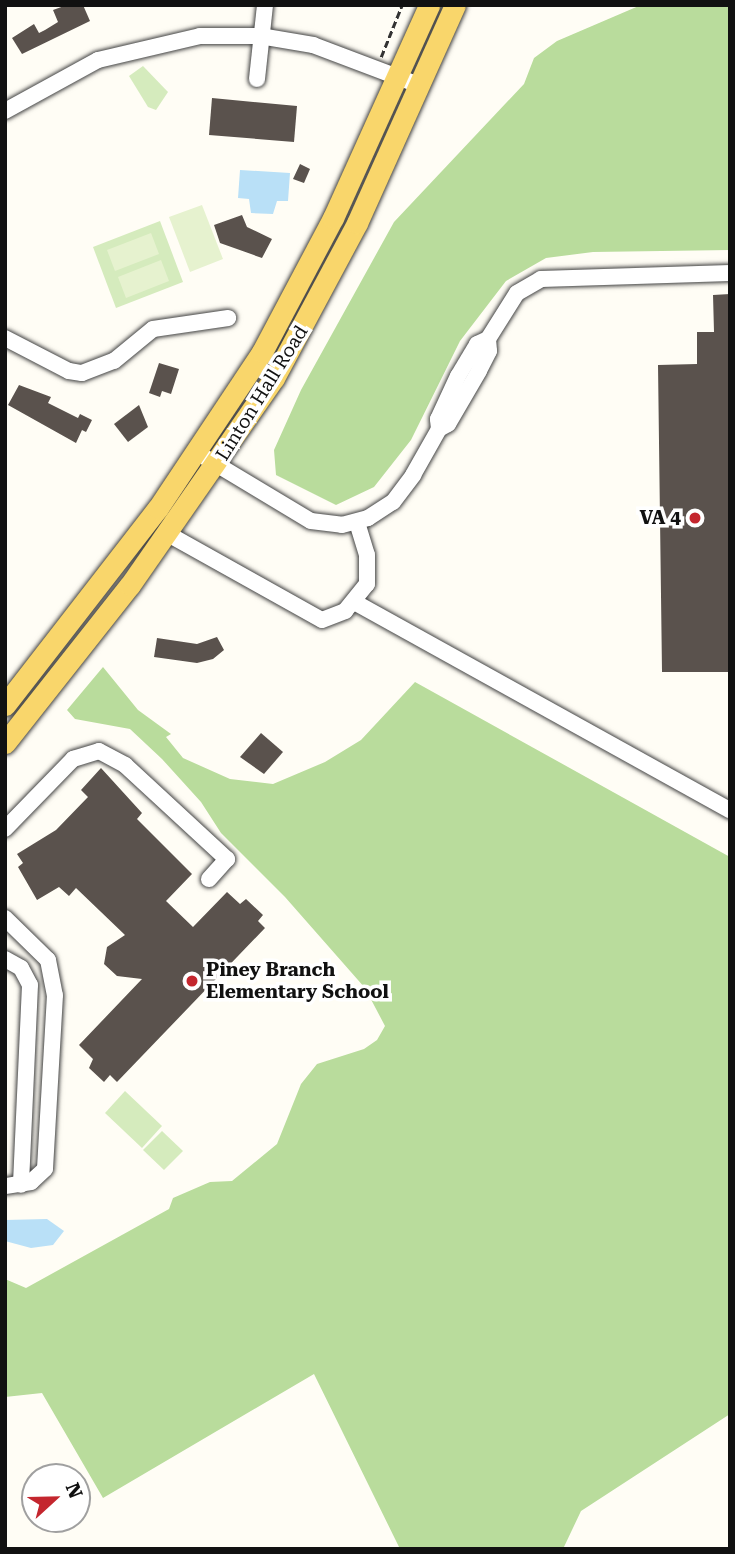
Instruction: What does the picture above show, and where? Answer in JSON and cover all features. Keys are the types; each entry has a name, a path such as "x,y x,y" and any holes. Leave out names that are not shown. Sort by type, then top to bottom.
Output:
{"main road":[{"name":"Linton Hall Road","path":"5,705 196,453 283,315 429,5"},
{"name":"Linton Hall Road","path":"5,743 168,534 217,464 319,299 455,5"}],"street":[{"path":"257,79 265,5"},
{"path":"7,106 65,74 131,49 200,36 260,36 348,55 419,85"},
{"path":"196,453 311,521 357,522 393,502 439,429 448,424 484,363 488,338 517,293 541,279 730,273"},
{"path":"5,338 69,371 98,368 153,329 228,318"},
{"path":"168,534 314,619 336,617 354,602 369,575 357,522"},
{"path":"354,602 730,810"},
{"path":"5,829 74,759 99,751 125,765 227,859 209,879"},
{"path":"5,918 48,960 55,982 45,1169 38,1179 13,1185 30,985 21,968 5,959"}],"path":[{"path":"383,48 402,5"}],"green space":[{"path":"641,5 730,5 730,250 593,252 546,258 506,281 460,341 411,440 374,487 336,505 276,475 274,450 301,390 394,222 524,84 534,58 557,41"},
{"path":"143,66 168,92 156,110 148,107 129,76"},
{"path":"202,205 223,259 190,272 169,217"},
{"path":"160,221 183,282 116,308 93,247"},
{"path":"151,233 159,254 115,271 107,250"},
{"path":"161,260 169,281 126,298 118,277"},
{"path":"103,667 138,710 171,734 166,737 183,758 230,779 273,784 325,762 361,740 415,682 730,857 730,1414 581,1511 563,1549 400,1549 314,1374 103,1498 91,1477 91,1463 83,1463 42,1393 5,1397 5,1279 26,1288 169,1209 173,1198 210,1182 232,1181 277,1144 301,1084 317,1064 364,1049 377,1040 385,1026 365,988 285,897 221,833 201,802 162,759 130,729 75,719 67,710"},
{"path":"125,1091 162,1126 142,1148 105,1113"},
{"path":"162,1131 183,1151 164,1170 143,1150"}],"water":[{"path":"240,170 290,173 288,201 277,201 273,214 251,213 249,199 238,198"},
{"path":"47,1219 64,1231 53,1245 31,1248 5,1241 5,1220"}],"building":[{"path":"67,5 83,5 90,21 22,54 12,38 34,24 39,33 45,30 58,22 53,10"},
{"path":"212,98 297,106 294,142 209,135"},
{"path":"300,164 310,169 304,183 293,179"},
{"path":"242,215 247,227 272,239 262,258 220,243 214,225"},
{"name":"VA 4","path":"730,294 730,672 662,672 658,365 697,364 697,332 714,332 713,295"},
{"path":"159,363 179,369 171,394 162,391 160,397 149,393"},
{"path":"19,385 51,397 48,403 78,418 80,414 92,420 86,432 82,430 76,443 8,405"},
{"path":"139,405 148,427 128,442 114,424"},
{"path":"217,637 224,650 213,659 197,663 154,657 157,638 197,644"},
{"path":"261,733 283,752 264,774 240,757"},
{"path":"101,768 142,813 137,819 192,874 166,901 193,927 227,892 240,904 246,899 263,915 258,921 265,928 117,1082 110,1075 104,1082 89,1068 93,1059 79,1045 142,979 117,976 104,964 107,947 125,935 76,888 69,896 59,887 37,900 18,867 23,863 17,854 56,830 88,797 81,790"}],"place":[{"name":"VA 4","path":"695,518"},
{"name":"Piney Branch Elementary School","path":"192,981"}]}
